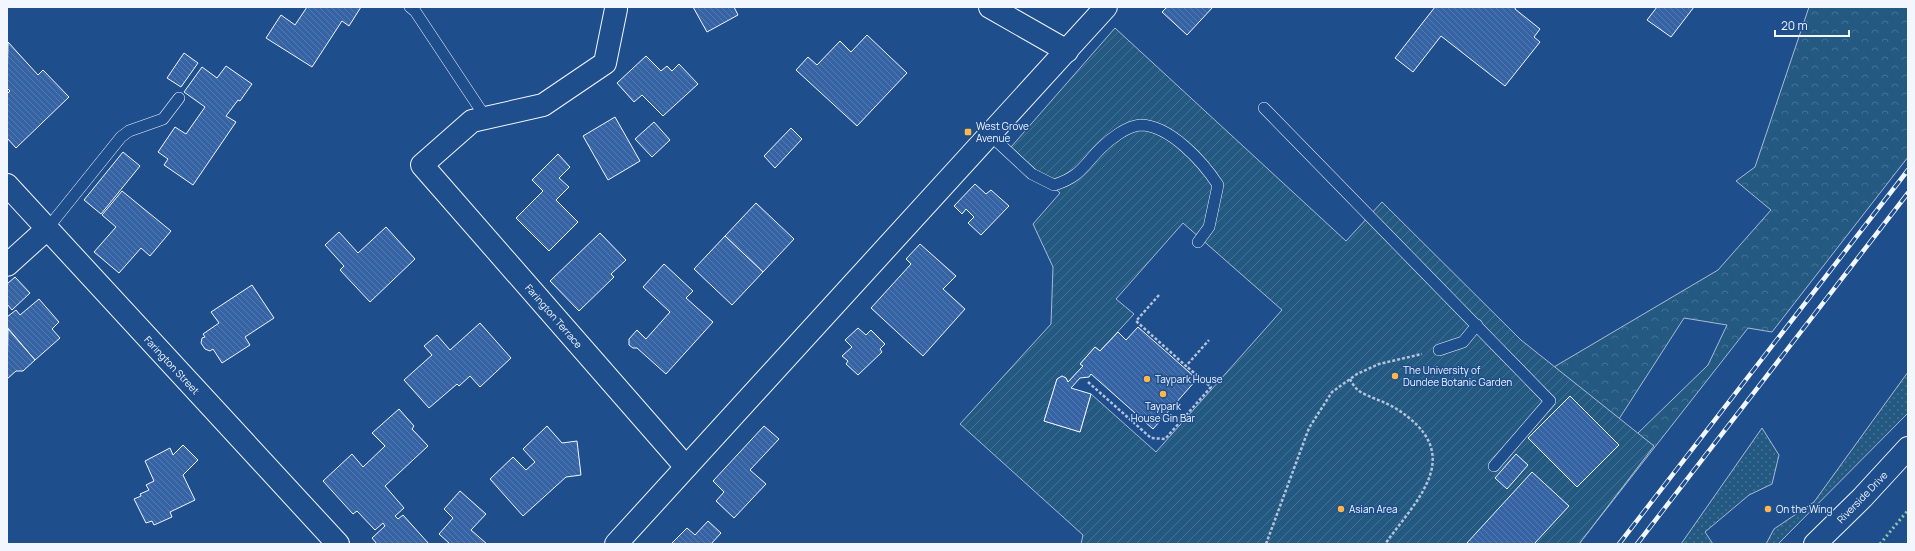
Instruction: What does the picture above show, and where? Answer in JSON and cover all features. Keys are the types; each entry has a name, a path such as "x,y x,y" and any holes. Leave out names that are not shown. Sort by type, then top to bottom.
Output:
{"street":[{"path":"990,7 1067,51"},
{"path":"616,544 1106,7"},
{"path":"486,118 543,105 605,62 616,9"},
{"name":"Farington Terrace","path":"486,118 472,121 422,165 686,467"},
{"name":"Farington Street","path":"7,185 338,544"},
{"path":"7,265 47,229"},
{"name":"Riverside Drive","path":"1815,544 1862,498 1908,448"}],"lane":[{"path":"410,7 415,11 486,118"},
{"path":"47,229 121,137 129,131 164,119 179,98"},
{"path":"1264,108 1550,401 1494,466"},
{"path":"990,135 1032,174 1054,185 1067,181 1080,172 1101,148 1122,132 1139,125 1156,127 1178,142 1206,168 1218,185 1209,228 1198,242"},
{"path":"1439,350 1463,342 1477,325"}],"path":[{"path":"1088,382 1151,438 1165,439 1211,387 1136,321 1159,295"},
{"path":"1186,366 1209,340"},
{"path":"1266,544 1309,428 1332,392 1350,379 1379,364 1439,350"},
{"path":"1350,379 1358,390 1395,408 1414,423 1428,439 1432,452 1433,470 1425,489 1385,544"}],"green space":[{"path":"1809,7 1908,7 1908,157 1772,332 1748,328 1579,544 1541,544 1637,434 1708,365 1727,325 1684,318 1619,419 1554,367 1718,270 1771,210 1736,181 1755,167"},
{"name":"The University of Dundee Botanic Garden","path":"1115,28 1346,241 1382,202 1521,340 1654,446 1579,544 1081,544 1083,535 960,424 1051,324 1053,267 1033,224 1060,193 1011,147","holes":["1183,223 1282,310 1156,452 1091,394 1080,432 1044,421 1057,379 1062,376 1066,378 1068,382 1083,366 1080,364 1095,347 1100,351 1134,314 1116,299"]},
{"path":"1908,372 1908,413 1778,544 1766,544 1774,529 1814,502"},
{"path":"1762,428 1779,455 1772,484 1749,495 1705,532 1713,544 1681,544"}],"building":[{"path":"307,7 361,7 349,26 342,21 312,67 266,38 281,15 295,25"},
{"path":"693,7 734,7 738,15 707,32"},
{"path":"1167,7 1213,7 1187,35 1162,12"},
{"path":"1435,7 1516,7 1515,9 1540,29 1534,37 1540,42 1505,86 1441,36 1413,72 1395,58"},
{"path":"1657,7 1694,7 1671,37 1647,20"},
{"path":"867,35 907,73 857,126 796,70 808,57 817,65 840,41 851,52"},
{"path":"8,42 38,75 43,70 69,97 16,148 7,138 7,94 10,91 7,88"},
{"path":"184,53 198,63 181,87 167,78"},
{"path":"646,56 661,71 667,66 672,71 679,64 698,84 663,116 642,95 634,102 617,83"},
{"path":"226,66 252,84 240,101 238,100 226,116 236,122 193,185 164,165 168,159 158,152 175,127 186,134 205,107 184,92 202,67 217,78"},
{"path":"615,117 640,161 608,180 583,136"},
{"path":"654,122 670,140 652,157 635,139"},
{"path":"791,128 802,139 775,168 764,156"},
{"path":"123,152 140,166 101,214 84,200"},
{"path":"558,154 570,167 559,178 569,187 556,200 578,222 549,251 516,218 543,191 532,180"},
{"path":"975,184 986,194 991,190 1009,206 981,235 968,223 974,217 966,209 962,214 954,206"},
{"path":"122,191 171,231 150,256 141,248 119,273 94,252 116,227 102,215"},
{"path":"756,203 794,239 763,272 725,236"},
{"path":"386,227 415,259 370,302 340,270 344,266 325,245 339,232 358,253"},
{"path":"600,233 626,260 611,274 614,277 579,311 550,281"},
{"path":"725,236 763,272 732,305 694,269"},
{"path":"920,244 956,276 943,289 965,309 923,356 871,308 911,264 906,259"},
{"path":"664,264 693,291 686,298 713,322 666,374 637,348 633,348 629,345 629,339 637,330 646,339 670,312 643,287"},
{"path":"15,277 30,293 12,310 7,304 7,284"},
{"path":"252,285 274,318 245,337 250,345 222,363 213,349 210,351 205,349 201,343 202,338 205,337 203,334 219,323 211,312"},
{"path":"39,299 59,322 52,329 60,338 35,360 7,327 7,317 16,310 20,315"},
{"path":"480,323 511,358 480,387 470,376 459,386 457,384 429,408 404,380 432,355 424,346 437,335 450,350"},
{"name":"Taypark House","path":"1138,327 1197,379 1153,429 1091,374 1089,377 1080,378 1071,388 1091,394 1080,432 1044,421 1057,379 1062,376 1066,378 1068,382 1083,366 1080,364 1095,347 1100,351 1118,332 1126,340"},
{"path":"858,328 866,335 871,330 885,344 880,349 882,352 858,375 846,364 848,361 842,356 852,347 845,340"},
{"path":"8,329 35,360 23,371 16,371 7,379"},
{"path":"1570,396 1619,445 1577,487 1528,438"},
{"path":"399,409 414,426 412,429 428,446 385,486 404,508 395,516 398,519 403,515 429,544 377,544 372,538 385,526 383,523 375,530 357,511 353,514 323,481 352,454 363,467 385,446 372,433"},
{"path":"547,426 562,443 577,441 581,475 566,477 523,516 490,479 513,457 526,470 535,462 523,449"},
{"path":"764,426 779,439 750,470 766,484 734,518 716,501 724,492 713,481"},
{"path":"183,445 198,460 183,475 195,500 170,512 172,517 154,525 152,521 146,523 134,499 141,496 140,494 149,490 146,485 154,481 145,461 170,448 173,455"},
{"path":"1516,454 1528,465 1507,489 1495,478"},
{"path":"1532,472 1569,506 1534,544 1466,544"},
{"path":"460,491 486,514 471,530 487,544 450,544 439,534 453,518 444,509"},
{"path":"708,521 721,533 711,544 671,544 687,528 695,535"}],"railway":[{"path":"1619,544 1908,170"},
{"path":"1637,544 1908,193"}],"hedge":[{"path":"1880,544 1908,510"}],"place":[{"name":"West Grove Avenue","path":"968,132"},
{"name":"The University of Dundee Botanic Garden","path":"1395,376"},
{"name":"Taypark House","path":"1147,379"},
{"name":"Taypark House Gin Bar","path":"1163,394"},
{"name":"Asian Area","path":"1341,509"},
{"name":"On the Wing","path":"1768,509"}]}
